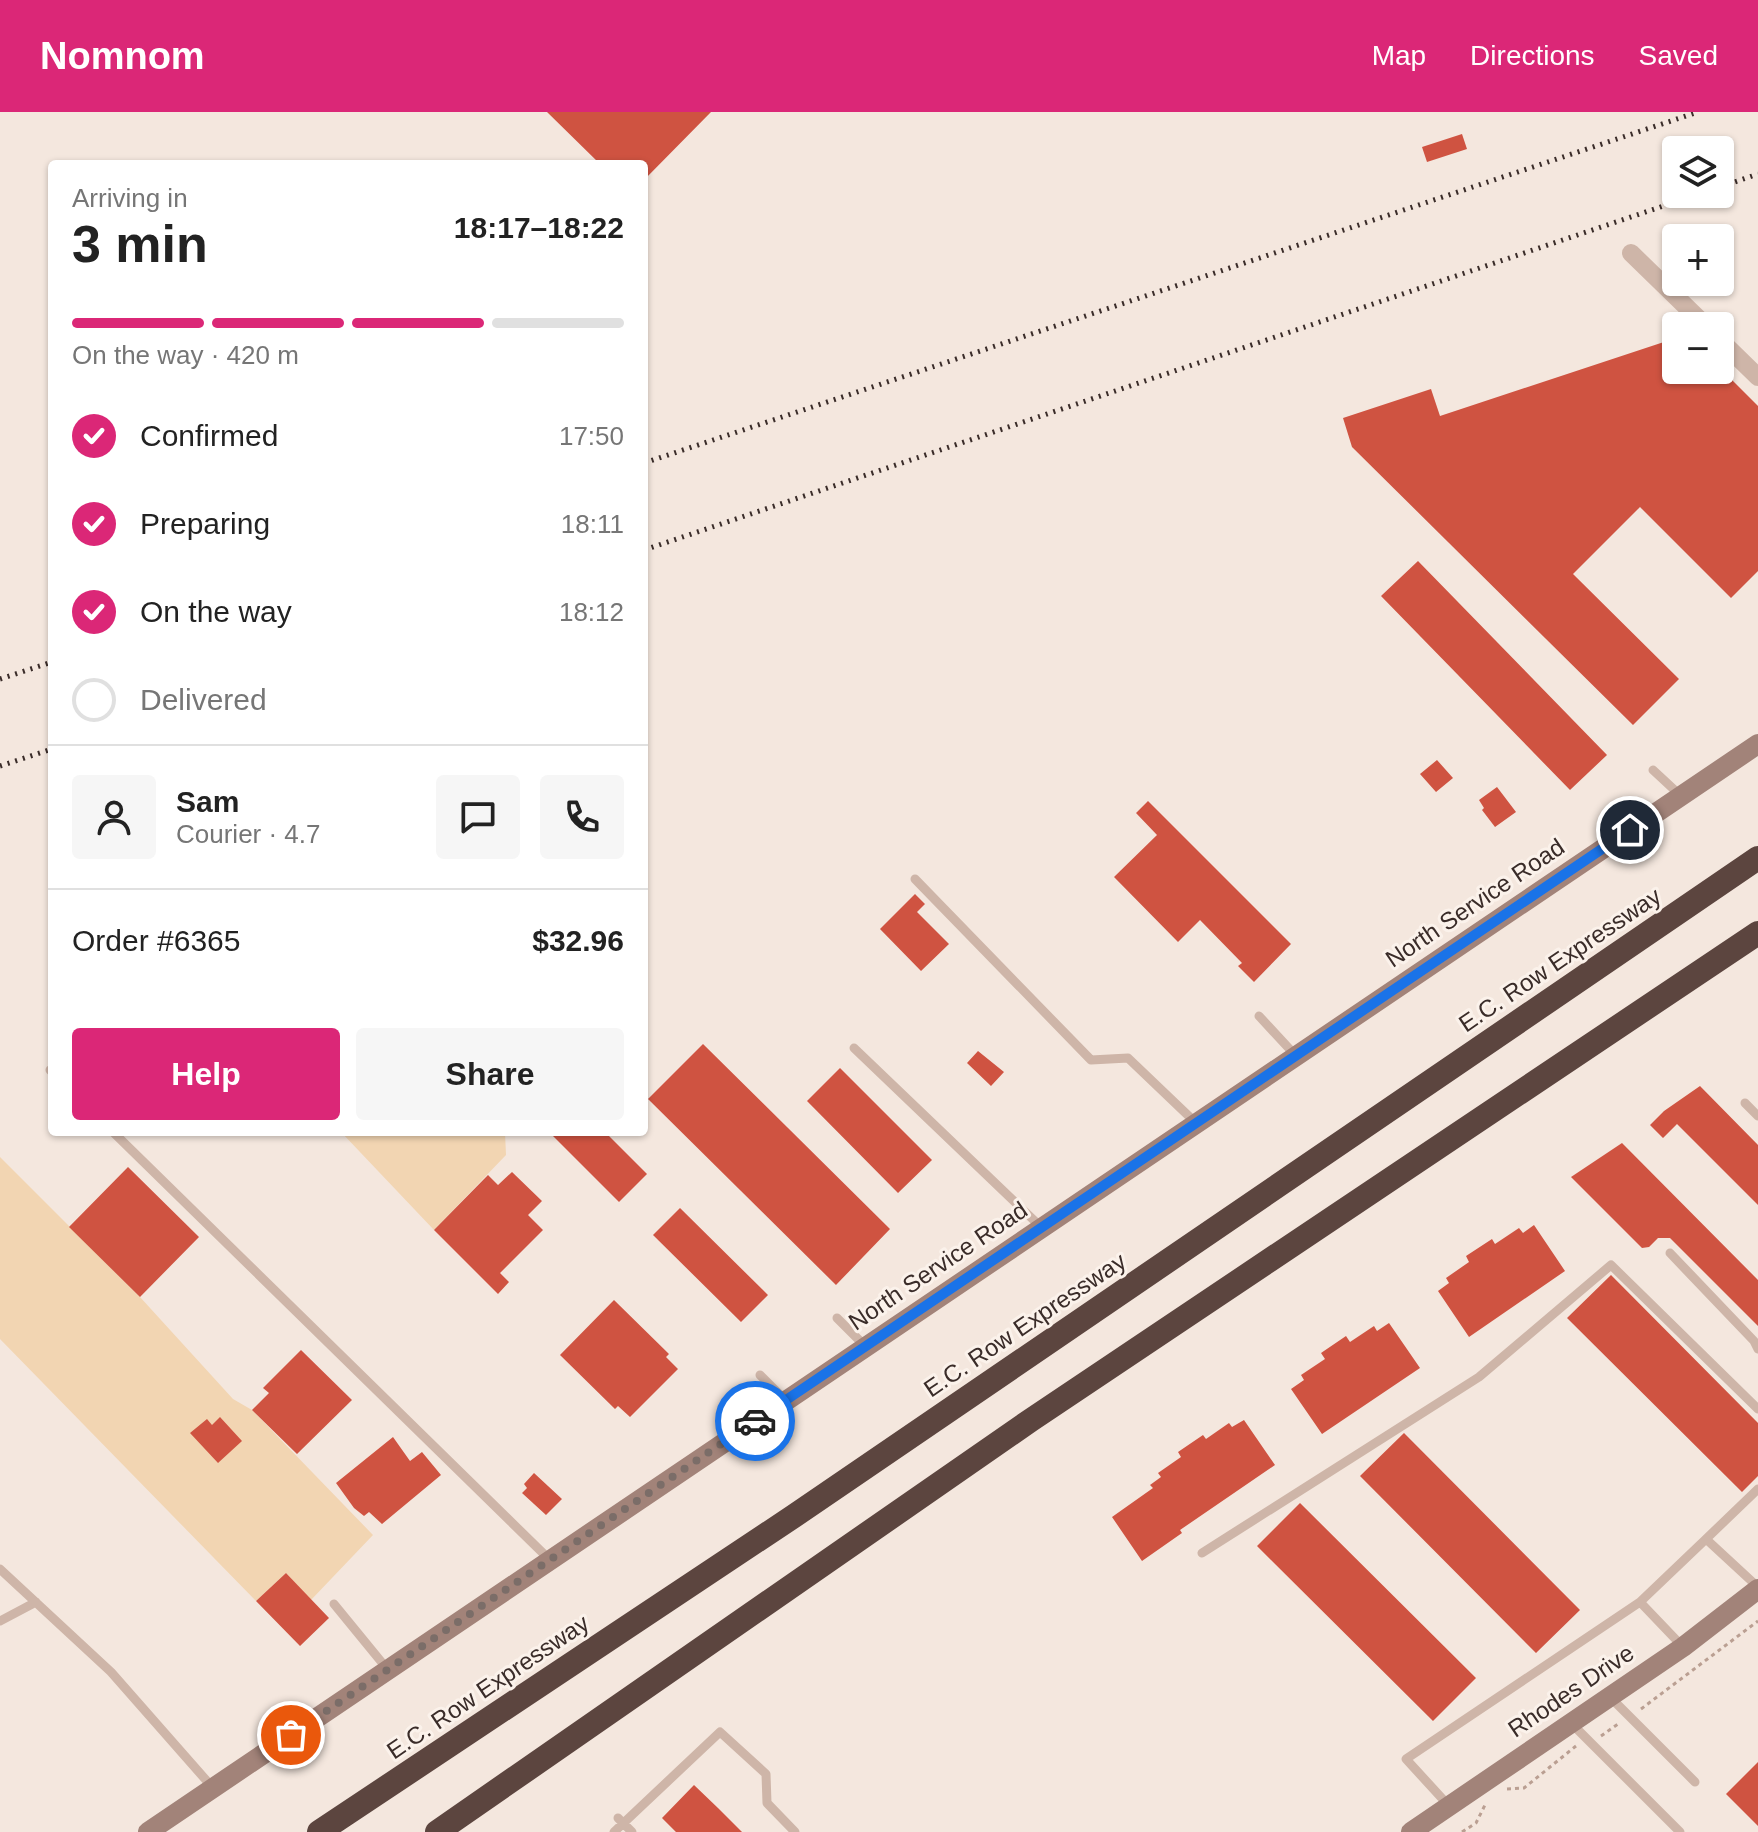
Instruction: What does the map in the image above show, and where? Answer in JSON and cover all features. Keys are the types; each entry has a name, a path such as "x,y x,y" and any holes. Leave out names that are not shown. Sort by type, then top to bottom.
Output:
{"highway":[{"name":"E.C. Row Expressway","path":"319,1832 794,1516 1758,858"},
{"path":"437,1832 1031,1420 1758,933"}],"street":[{"path":"1631,253 1692,312"},
{"path":"1734,354 1758,377"},
{"name":"North Service Road","path":"148,1832 1758,744"},
{"name":"Rhodes Drive","path":"1411,1832 1683,1647 1758,1588"}],"lane":[{"path":"1653,770 1681,796"},
{"path":"915,879 1091,1060 1128,1058 1196,1123"},
{"path":"1259,1016 1296,1056"},
{"path":"854,1048 1042,1228"},
{"path":"1745,1103 1758,1116"},
{"path":"117,1136 550,1560"},
{"path":"1670,1253 1754,1341 1758,1349"},
{"path":"1202,1553 1479,1377 1611,1265 1758,1409"},
{"path":"837,1318 866,1347"},
{"path":"760,1375 786,1401"},
{"path":"1449,1806 1406,1759 1640,1602 1758,1489"},
{"path":"1706,1539 1758,1588"},
{"path":"0,1569 111,1672 213,1788"},
{"path":"0,1621 36,1602"},
{"path":"1640,1602 1683,1647"},
{"path":"334,1604 388,1670"},
{"path":"1610,1697 1695,1782"},
{"path":"1571,1723 1680,1832"},
{"path":"614,1832 620,1820 720,1732 766,1774 767,1803 795,1832"},
{"path":"620,1820 632,1832"}],"path":[{"path":"1638,1711 1661,1697 1758,1621"},
{"path":"1599,1738 1618,1725"},
{"path":"1506,1789 1524,1788 1576,1746"},
{"path":"1462,1832 1476,1823 1485,1804"}],"sand":[{"path":"345,1136 505,1136 506,1155 434,1230"},
{"path":"0,1157 140,1297 233,1399 252,1410 373,1535 311,1600 286,1573 256,1601 0,1339"}],"building":[{"path":"547,112 711,112 648,176 648,160 596,160"},
{"path":"1462,134 1467,149 1427,162 1422,147"},
{"path":"1662,343 1662,384 1734,382 1758,406 1758,571 1731,598 1640,507 1573,574 1679,679 1633,725 1352,447 1343,418 1431,389 1440,416"},
{"path":"1418,561 1607,755 1570,790 1381,596"},
{"path":"1437,760 1453,778 1436,792 1420,774"},
{"path":"1497,787 1516,812 1495,827 1482,810 1484,808 1479,800"},
{"path":"1148,801 1291,944 1254,982 1238,966 1242,963 1200,920 1178,942 1114,877 1157,835 1136,813"},
{"path":"915,894 925,904 917,912 949,944 921,971 880,929"},
{"path":"703,1044 890,1229 836,1285 648,1099"},
{"path":"978,1051 1004,1072 991,1086 967,1063"},
{"path":"840,1068 932,1160 898,1193 807,1101"},
{"path":"1700,1086 1758,1145 1758,1205 1677,1124 1663,1138 1650,1125 1664,1111"},
{"path":"553,1136 609,1136 647,1174 619,1202"},
{"path":"1622,1143 1758,1280 1758,1326 1670,1238 1658,1238 1649,1247 1642,1248 1571,1177"},
{"path":"128,1167 199,1237 140,1297 69,1227"},
{"path":"512,1172 542,1201 528,1215 543,1230 500,1273 509,1282 498,1294 434,1230 488,1175 498,1185"},
{"path":"680,1208 768,1295 741,1322 653,1235"},
{"path":"1534,1225 1565,1271 1469,1337 1438,1291 1449,1283 1446,1278 1469,1262 1466,1256 1492,1239 1495,1244 1519,1228 1523,1233"},
{"path":"1611,1275 1758,1423 1758,1476 1742,1492 1567,1318"},
{"path":"614,1300 669,1354 666,1357 678,1369 630,1417 618,1406 615,1409 560,1355"},
{"path":"1389,1323 1420,1368 1322,1434 1291,1389 1304,1380 1301,1375 1325,1359 1321,1353 1346,1336 1350,1342 1374,1326 1377,1331"},
{"path":"301,1350 352,1400 297,1454 252,1410 269,1393 263,1388"},
{"path":"220,1417 242,1441 218,1463 190,1433 207,1419 212,1425"},
{"path":"1244,1420 1275,1465 1180,1530 1182,1533 1142,1561 1112,1517 1153,1488 1150,1485 1161,1477 1158,1473 1181,1457 1178,1452 1203,1435 1206,1439 1229,1423 1232,1427"},
{"path":"1404,1433 1580,1610 1536,1653 1360,1476"},
{"path":"393,1437 410,1461 422,1452 441,1475 382,1524 369,1512 364,1516 354,1508 336,1483"},
{"path":"534,1473 562,1499 546,1515 522,1493 527,1488 524,1484"},
{"path":"1300,1503 1476,1678 1433,1721 1257,1546"},
{"path":"286,1573 329,1618 300,1646 256,1601"},
{"path":"1758,1762 1758,1826 1726,1794"},
{"path":"694,1785 742,1832 676,1832 662,1818"}],"railway":[{"path":"648,462 1698,112"},
{"path":"1734,182 1758,174"},
{"path":"648,549 1662,206"},
{"path":"0,679 48,663"},
{"path":"0,766 48,750"}],"way so far":[{"path":"291,1735 755,1421"}],"route":[{"path":"755,1421 1630,830"}]}
